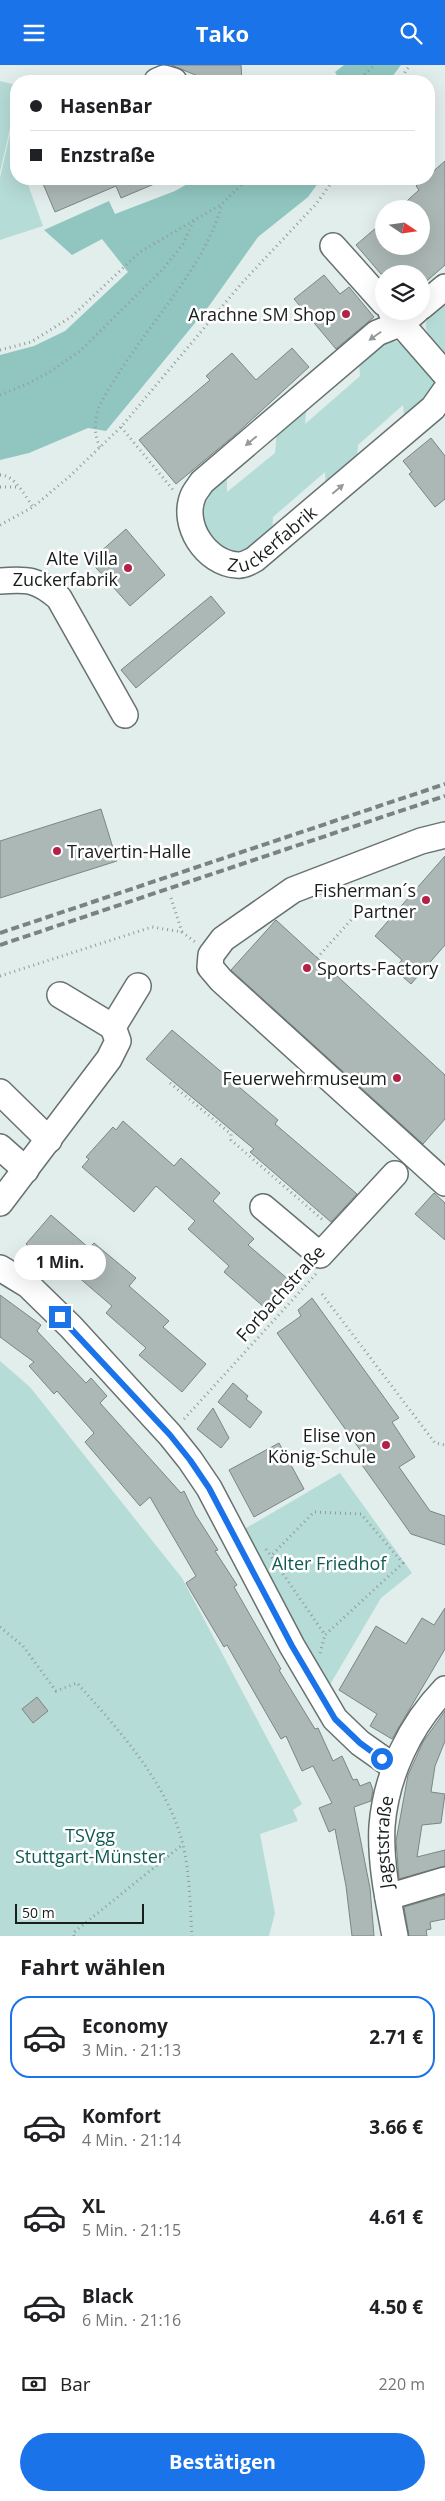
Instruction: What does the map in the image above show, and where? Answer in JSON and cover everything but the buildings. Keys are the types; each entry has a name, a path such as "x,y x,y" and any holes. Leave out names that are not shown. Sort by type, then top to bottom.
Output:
{"street":[{"path":"333,246 375,293"},
{"path":"430,300 445,287"},
{"path":"190,511 193,496 202,482 378,333 396,320"},
{"path":"407,320 445,374"},
{"name":"Zuckerfabrik","path":"190,511 193,529 202,546 220,561 238,566 255,559 433,408 445,391"},
{"path":"0,581 20,580 42,583 59,597 124,715"},
{"path":"445,835 412,844 293,890 223,939 211,955 210,967 221,981 445,1183"},
{"path":"113,1027 138,986"},
{"path":"1,1199 49,1141 109,1059 118,1041 113,1027 60,995"},
{"path":"0,1092 49,1141"},
{"path":"0,1147 26,1170"},
{"path":"264,1207 320,1255 395,1174"},
{"path":"0,1268 28,1285 104,1362 170,1435 209,1488 297,1654 335,1719 360,1743 394,1767"},
{"name":"Jagststraße","path":"395,1936 383,1855 382,1825 394,1767 439,1694"},
{"path":"388,1897 445,1880"}],"path":[{"path":"364,75 375,65"},
{"path":"0,350 31,342 50,332 71,317 140,252 222,204 240,185"},
{"path":"0,525 33,507 121,427 241,284 316,204 330,185"},
{"path":"100,447 96,440 96,423 99,408 141,338 183,280 206,244 218,219 222,204"},
{"path":"0,395 41,377 80,351 163,269 183,244 194,220"},
{"path":"121,427 190,511"},
{"path":"0,475 6,475 33,507"},
{"path":"0,487 18,487"},
{"path":"171,898 182,932"},
{"path":"317,958 350,920"},
{"path":"0,976 152,927 182,932 211,955"},
{"path":"170,1083 231,1134 231,1140 339,1235"},
{"name":"Forbachstraße","path":"170,1435 320,1269"},
{"path":"322,1294 435,1443 445,1445"},
{"path":"259,1542 272,1555 325,1635 403,1563 361,1514 314,1512 272,1555"},
{"path":"0,1627 23,1646 56,1691 77,1683 147,1769 168,1807 182,1844 192,1936"},
{"path":"74,1936 73,1933 182,1844"}],"green space":[{"path":"0,81 10,84 10,128 0,172"},
{"path":"10,134 10,185 28,185 43,226 0,240 0,178"},
{"path":"445,297 445,357 432,340 426,327 426,320 430,320 430,314"},
{"path":"384,341 394,341 409,345 434,376 435,388 405,425 403,405 358,445 356,468 326,493 325,472 273,517 272,539 247,556 224,552 199,525 203,492 227,471 227,492 275,453 277,430 307,404 305,424 360,376 359,361"},
{"name":"TSVgg Stuttgart-Münster","path":"0,1361 30,1387 182,1578 302,1804 293,1810 298,1821 260,1834 275,1913 269,1936 0,1936"},
{"name":"Alter Friedhof","path":"340,1473 412,1573 381,1598 328,1688 241,1531"}],"shaded area":[{"path":"344,65 401,65 394,75 337,75 335,72"},
{"path":"186,185 317,185 308,197 258,237 209,306 106,431 88,428 29,453 0,460 0,355 34,346 65,331 128,272 102,239 72,255 44,230 109,201 115,214 175,191"}],"railway":[{"path":"0,933 445,784"},
{"path":"0,945 445,796"}],"place":[{"name":"Arachne SM Shop","path":"346,314"},
{"name":"Alte Villa Zuckerfabrik","path":"128,568"},
{"name":"Travertin-Halle","path":"57,851"},
{"name":"Fisherman´s Partner","path":"426,900"},
{"name":"Sports-Factory","path":"307,968"},
{"name":"Feuerwehrmuseum","path":"397,1078"},
{"name":"Elise von König-Schule","path":"386,1445"}],"route":[{"path":"60,1317 104,1362 190,1460 209,1488 315,1688 335,1719 360,1743 382,1759"}]}
